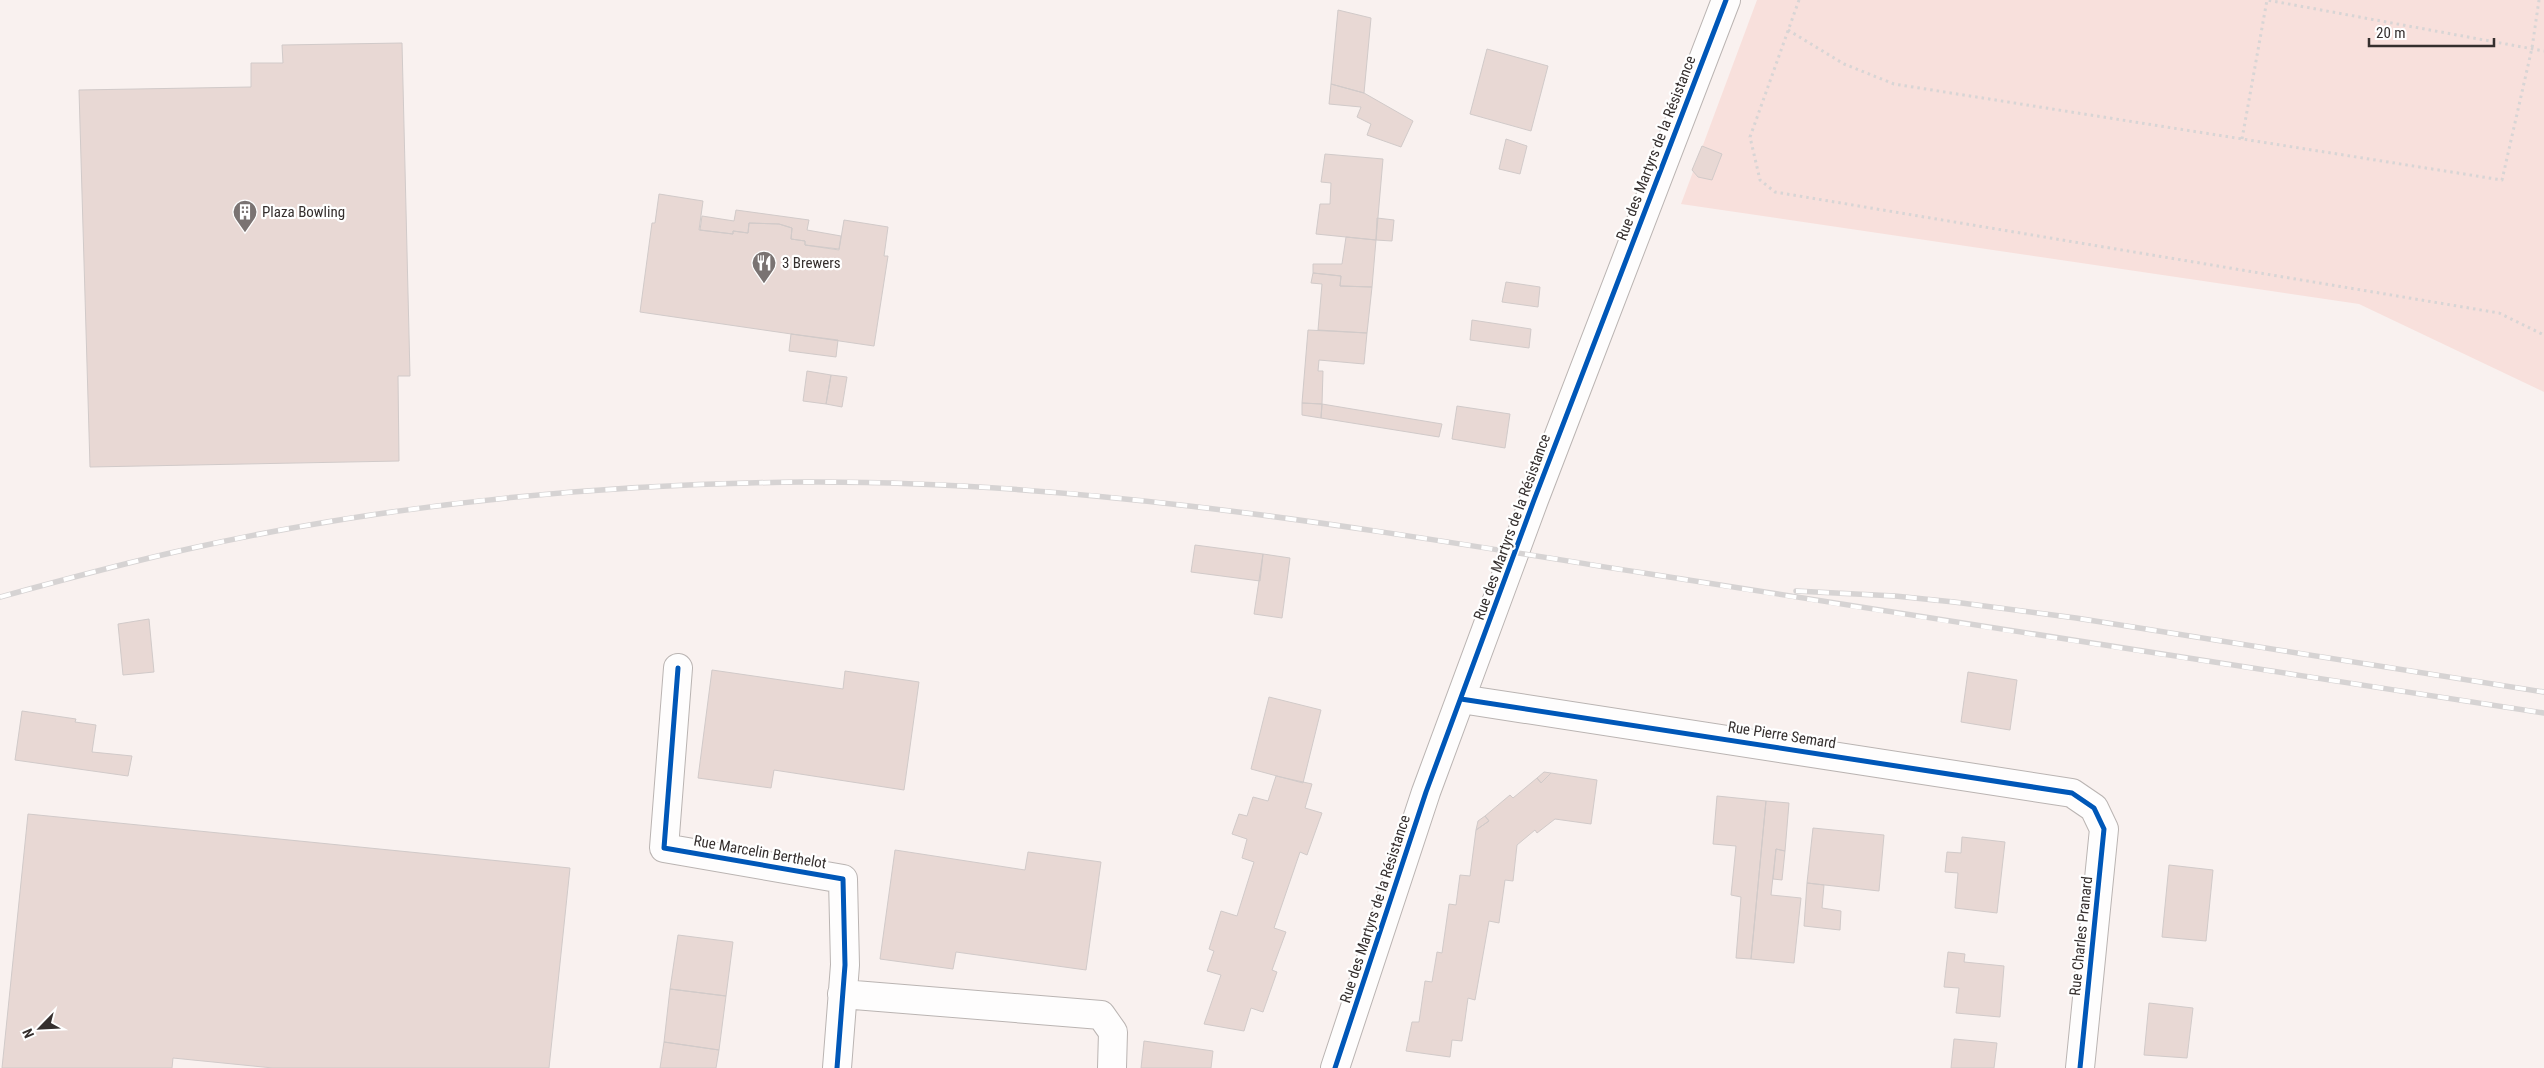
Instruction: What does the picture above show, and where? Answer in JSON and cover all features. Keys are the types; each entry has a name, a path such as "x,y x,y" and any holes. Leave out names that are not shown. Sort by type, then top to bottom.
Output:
{"street":[{"name":"Rue des Martyrs de la Résistance","path":"1335,1068 1426,792 1546,470 1726,0"},
{"name":"Rue Marcelin Berthelot","path":"678,668 664,848 843,879 845,965 837,1068"},
{"name":"Rue Pierre Semard","path":"1461,698 2072,793 2094,808"},
{"name":"Rue Charles Pranard","path":"2080,1068 2104,829 2094,808"},
{"path":"842,994 1101,1015 1113,1032 1112,1068"}],"path":[{"path":"1799,0 1750,136 1760,180 1774,192 2499,313 2544,335"},
{"path":"2242,139 2267,0 2544,51"},
{"path":"1788,30 1844,64 1894,84 2502,180 2532,48 2539,0"}],"shaded area":[{"path":"1757,0 2544,0 2544,392 2359,304 1681,204"}],"building":[{"path":"1338,10 1371,18 1364,93 1331,84"},
{"name":"Plaza Bowling","path":"402,43 410,376 398,376 399,461 90,467 79,90 251,87 251,63 283,63 282,45"},
{"path":"1487,49 1548,66 1531,131 1470,114"},
{"path":"1331,84 1364,93 1413,121 1401,147 1367,135 1371,124 1357,117 1361,107 1329,104"},
{"path":"1506,139 1527,146 1520,174 1499,169"},
{"path":"1702,146 1722,154 1712,180 1698,177 1692,170"},
{"path":"1325,154 1383,159 1376,240 1316,234 1320,204 1330,204 1331,183 1321,182"},
{"name":"3 Brewers","path":"659,194 703,201 699,230 733,234 733,231 748,233 749,223 779,224 792,228 791,239 805,241 805,245 839,250 844,220 888,227 884,256 888,256 874,346 640,312 652,223 655,223"},
{"path":"736,210 809,220 807,230 841,236 839,249 805,245 805,241 791,239 792,228 779,224 749,223 748,233 733,231 733,234 700,230 702,216 734,221"},
{"path":"1377,218 1394,220 1392,241 1376,240"},
{"path":"1346,237 1376,240 1372,287 1340,286 1341,276 1313,273 1313,264 1342,264"},
{"path":"1313,273 1341,276 1340,286 1372,287 1367,333 1318,330 1322,284 1311,283"},
{"path":"1506,282 1540,287 1538,307 1502,302"},
{"path":"1472,320 1531,329 1529,348 1470,340"},
{"path":"1308,330 1367,333 1364,364 1319,360 1318,371 1323,371 1322,404 1302,403"},
{"path":"791,334 838,340 836,357 789,351"},
{"path":"807,371 831,375 826,404 803,401"},
{"path":"831,375 847,377 842,407 826,404"},
{"path":"1302,403 1322,404 1321,418 1302,415"},
{"path":"1322,404 1442,424 1439,437 1321,418"},
{"path":"1457,406 1510,414 1505,448 1452,439"},
{"path":"1195,545 1263,554 1260,581 1191,572"},
{"path":"1263,554 1290,558 1282,618 1254,614"},
{"path":"149,619 154,672 123,675 118,624"},
{"path":"712,670 843,689 845,671 919,682 904,790 774,770 771,788 698,778"},
{"path":"1968,672 2017,680 2010,730 1961,722"},
{"path":"1269,697 1321,710 1303,783 1251,769"},
{"path":"22,711 76,719 75,722 96,725 92,752 132,756 128,776 15,760"},
{"path":"1544,772 1551,773 1541,783 1537,778"},
{"path":"1551,773 1597,780 1591,824 1555,819 1537,833 1535,830 1517,845 1513,881 1505,880 1499,923 1489,921 1475,1000 1468,998 1462,1041 1452,1040 1450,1057 1406,1051 1412,1022 1419,1022 1425,981 1432,982 1437,952 1442,953 1449,904 1456,905 1460,875 1470,876 1476,830 1489,821 1485,816 1510,795 1513,798 1537,778 1541,783"},
{"path":"1276,776 1312,784 1305,808 1322,813 1307,855 1300,852 1274,928 1286,932 1272,970 1277,972 1263,1012 1251,1008 1244,1031 1204,1024 1221,975 1207,971 1214,951 1209,949 1221,911 1237,916 1254,862 1242,858 1247,839 1232,834 1239,814 1247,816 1253,797 1268,801"},
{"path":"1717,796 1766,801 1751,959 1736,958 1741,897 1731,895 1736,846 1713,844"},
{"path":"1766,801 1789,803 1785,851 1776,849 1771,895 1801,898 1794,963 1751,959"},
{"path":"28,814 570,868 549,1068 273,1068 173,1058 172,1068 2,1068"},
{"path":"1485,816 1489,821 1476,830 1478,821"},
{"path":"1813,828 1884,835 1879,891 1807,883"},
{"path":"1962,837 2005,842 1997,913 1955,908 1958,873 1945,872 1947,852 1961,853"},
{"path":"1776,849 1785,851 1782,880 1773,879"},
{"path":"895,850 1025,870 1028,852 1101,862 1086,970 956,952 953,969 880,959"},
{"path":"2169,865 2213,870 2206,941 2162,937"},
{"path":"1807,883 1824,885 1822,908 1841,911 1840,930 1804,926"},
{"path":"678,935 733,942 726,996 670,989"},
{"path":"1948,952 1965,954 1964,962 2004,966 2000,1017 1956,1013 1959,988 1944,987"},
{"path":"670,989 726,996 719,1050 664,1042"},
{"path":"2149,1003 2193,1008 2187,1058 2144,1055"},
{"path":"1954,1039 1997,1043 1994,1068 1951,1068"},
{"path":"1144,1041 1213,1051 1211,1068 1141,1068"},
{"path":"664,1042 719,1050 716,1068 660,1068"}],"railway":[{"path":"0,597 117,566 264,533 340,520 494,499 648,487 726,484 803,482 910,484 1016,489 1123,499 1335,525 2544,713"},
{"path":"1796,591 1895,596 2076,618 2544,692"}],"cycle path":[{"path":"1335,1068 1426,792 1534,500 1726,0"},
{"path":"678,668 664,848 843,879 845,965 837,1068"},
{"path":"1461,699 2072,793 2094,808 2104,829 2080,1068"}],"place":[{"name":"Plaza Bowling","path":"245,233"},
{"name":"3 Brewers","path":"764,284"}]}
